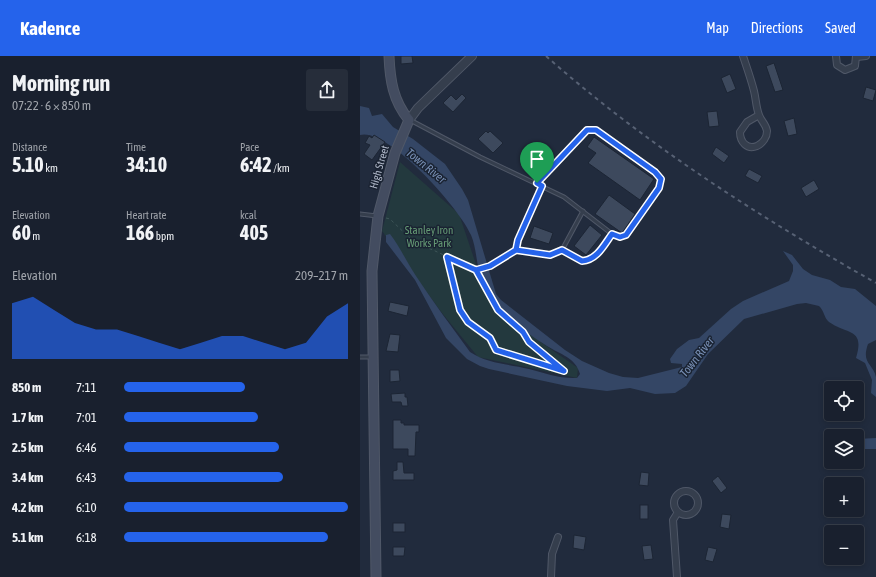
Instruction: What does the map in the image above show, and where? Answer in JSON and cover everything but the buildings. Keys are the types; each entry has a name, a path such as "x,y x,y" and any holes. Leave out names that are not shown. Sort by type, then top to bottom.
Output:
{"main road":[{"path":"389,56 390,76 396,101 409,120"},
{"name":"High Street","path":"376,577 372,271 378,216 395,153 409,120"}],"street":[{"name":"High Street","path":"409,120 418,108 472,56"},
{"path":"743,56 754,91 759,115 766,125 767,134 760,144 754,147 748,146 740,140 740,132 747,122 759,115"},
{"path":"836,56 837,65 846,70 853,67 856,57 866,56"},
{"path":"677,577 673,520 678,512"},
{"path":"551,577 552,554 558,537"}],"lane":[{"path":"409,120 473,154 564,197 612,234 620,237 626,235 659,188 661,179 655,172 596,130 587,130 537,183"},
{"path":"542,186 518,240 516,250 550,255 562,250 583,211"},
{"path":"360,214 378,216"},
{"path":"562,250 582,261 592,259 612,234"},
{"path":"360,357 374,357"}],"path":[{"path":"378,216 390,219 414,243 447,257 476,270 498,310 523,332 529,342 564,371 496,350 490,338 468,322 460,310 447,257"},
{"path":"476,270 490,266 516,250"}],"green space":[{"name":"Stanley Iron Works Park","path":"400,162 459,214 481,279 500,309 542,343 578,368 577,378 478,357 442,313 382,231"}],"water":[{"name":"Town River","path":"360,106 369,108 372,116 382,114 393,127 413,139 445,164 468,200 496,294 501,300 565,350 582,361 609,373 623,377 638,378 682,367 682,364 671,363 670,359 677,349 689,340 699,338 731,309 743,301 789,281 793,271 793,265 783,251 792,255 803,269 812,275 830,280 841,287 855,289 876,306 876,340 868,344 866,356 868,363 875,372 876,397 871,393 872,380 865,363 856,358 858,342 856,337 829,322 819,306 806,303 797,304 744,319 708,354 686,386 675,393 655,394 630,388 607,391 567,386 489,369 467,359 446,338 415,280 386,242 386,235 390,234 394,239 422,286 470,352 491,361 559,377 577,378 580,374 578,368 571,360 527,333 509,318 493,300 482,280 473,240 465,223 439,190 405,157 388,144 372,136 360,135"},
{"path":"876,438 876,449 864,449 864,439"}],"railway":[{"path":"546,56 623,119 705,178 747,206 876,283"}],"route":[{"path":"537,183 542,186 518,240 515,248 516,250 490,266 476,270 447,257 460,310 468,322 490,338 496,350 564,371 529,342 523,332 498,310 486,291 476,270 490,266 516,250 550,255 556,254 562,250 582,261 592,259 612,234 620,237 626,235 659,188 661,179 655,172 596,130 587,130 576,144 537,183"}]}
